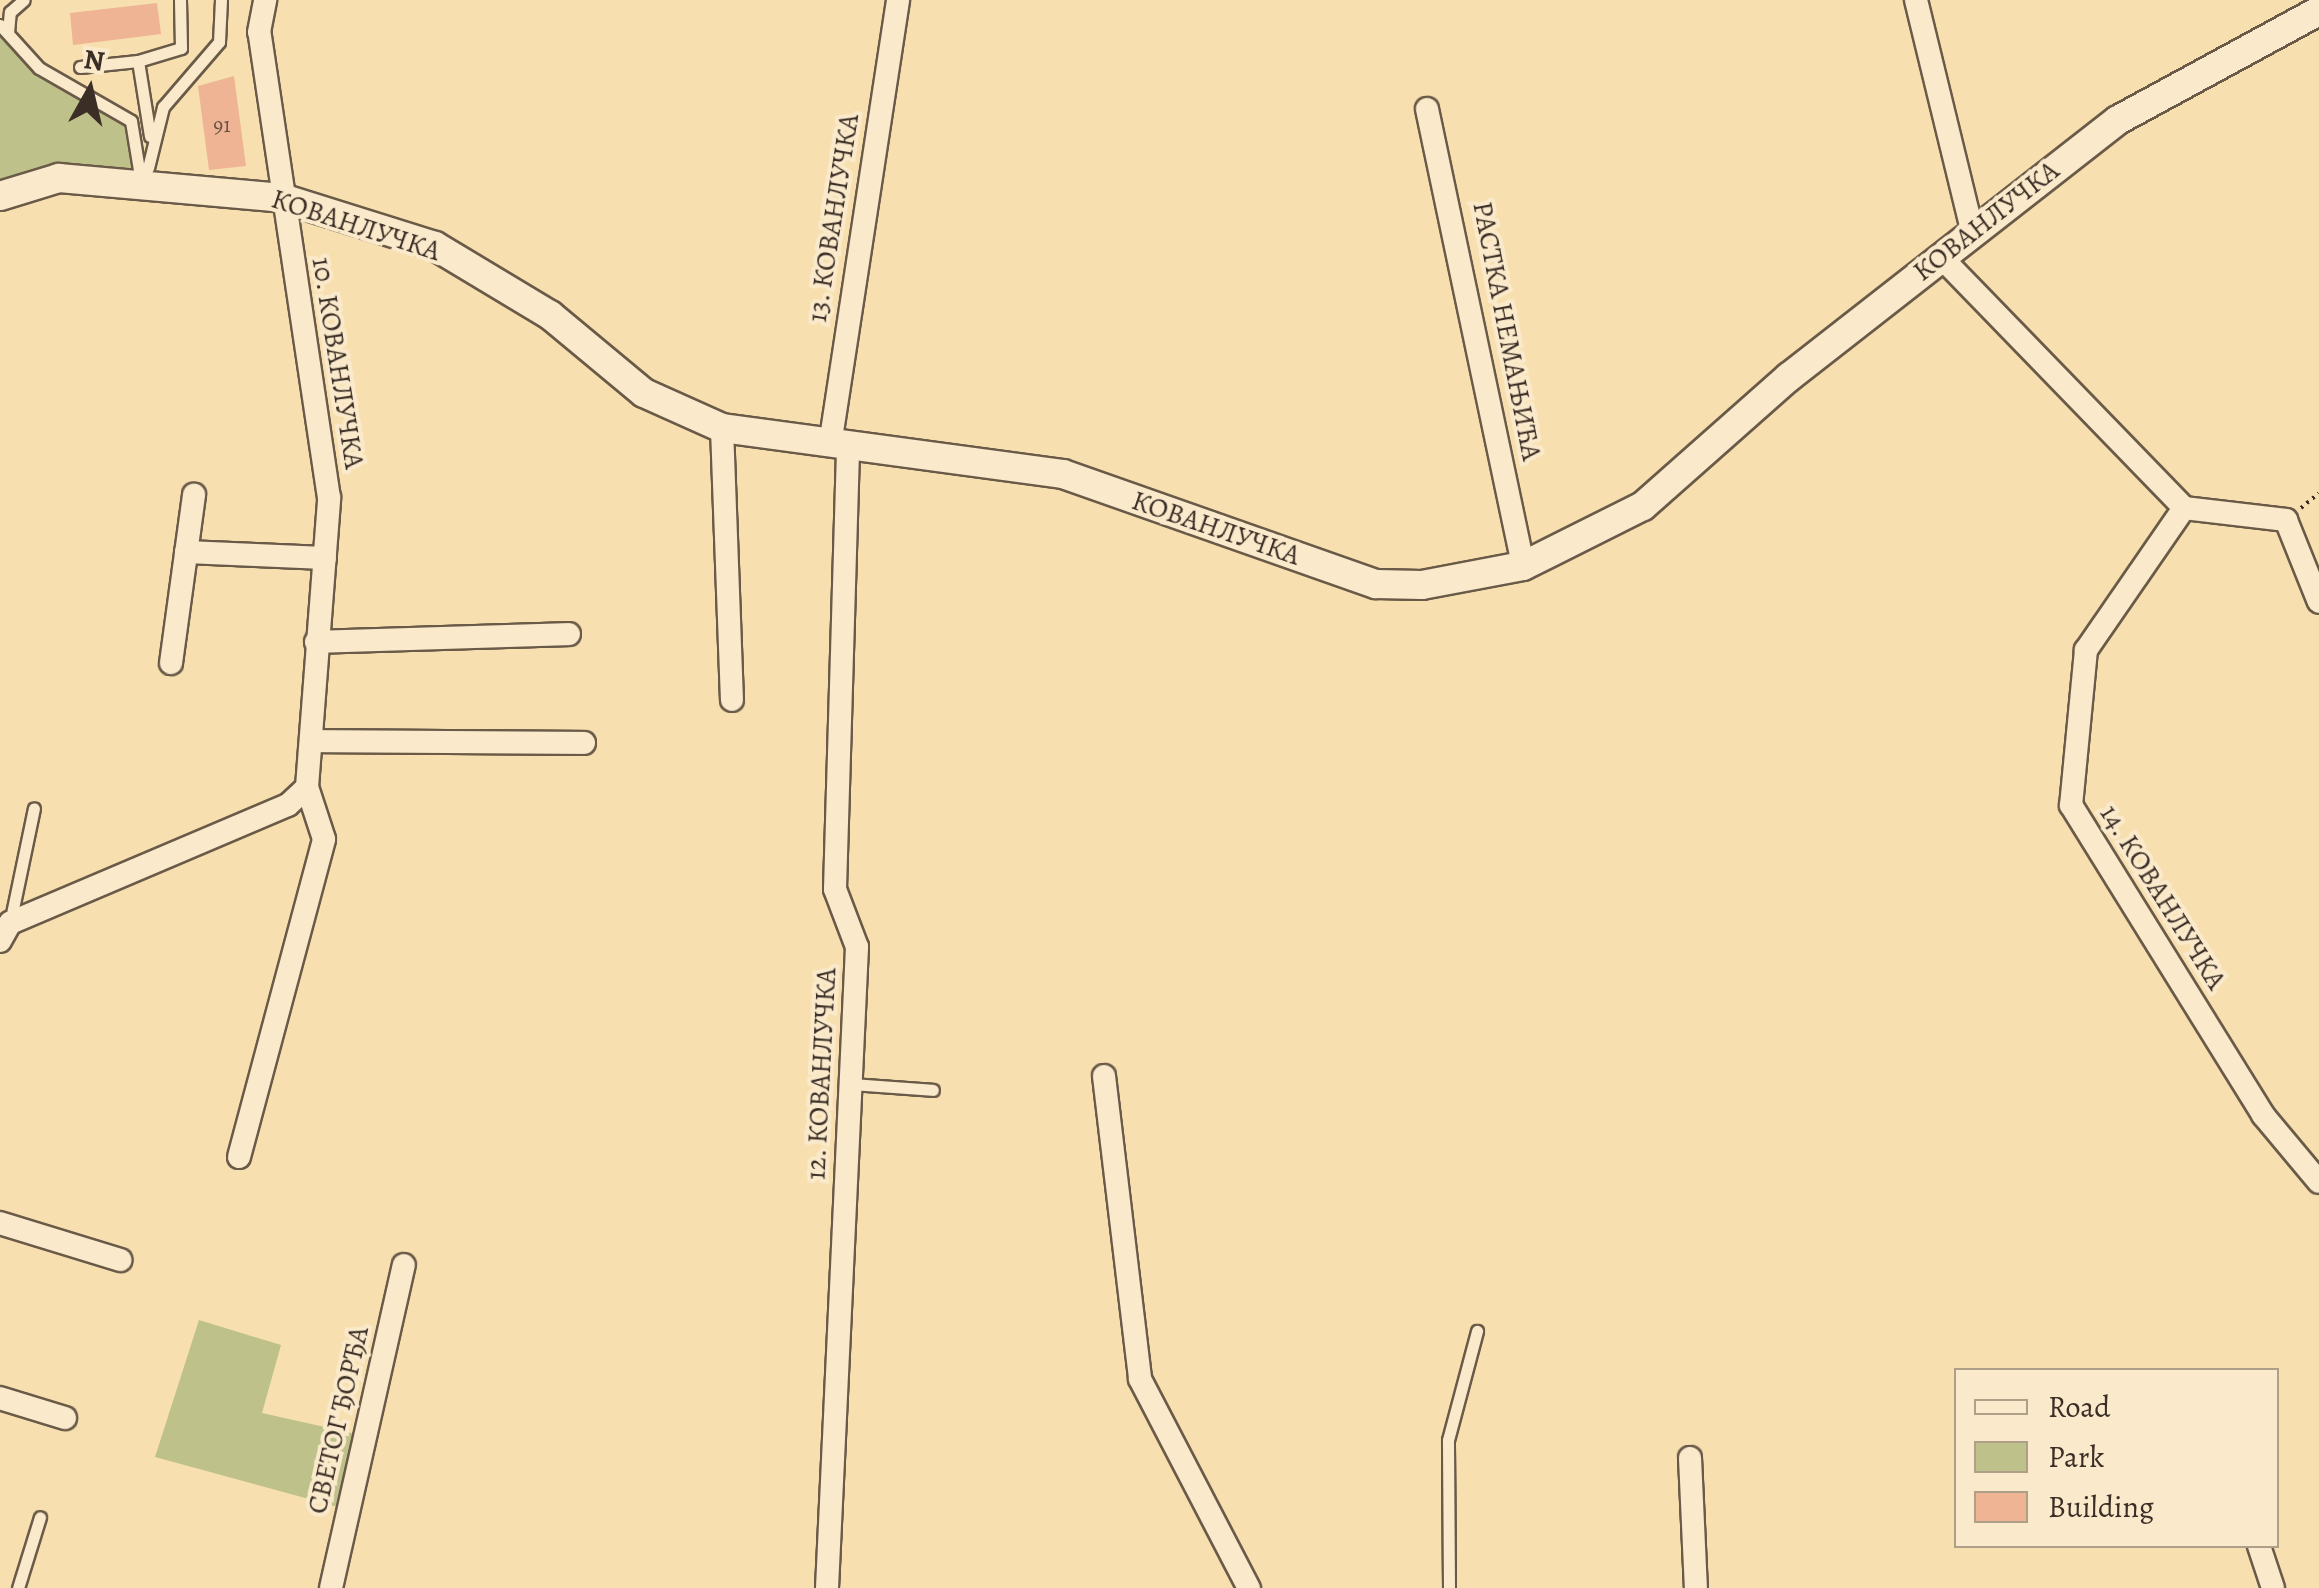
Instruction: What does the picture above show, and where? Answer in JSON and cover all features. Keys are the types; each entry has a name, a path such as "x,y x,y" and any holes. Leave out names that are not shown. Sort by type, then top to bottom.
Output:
{"street":[{"name":"10. КОВАНЛУЧКА","path":"238,1157 324,839 307,787 325,558 326,471 259,32 265,0"},
{"name":"13. КОВАНЛУЧКА","path":"839,446 898,0"},
{"path":"1916,0 1972,229"},
{"name":"КОВАНЛУЧКА","path":"0,196 59,178 144,182 282,198 436,246 550,315 644,393 722,428 1063,474 1376,584 1476,580 1523,566 1643,506 1972,229 2118,120 2319,11"},
{"name":"РАСТКА НЕМАЊИЋА","path":"1427,109 1523,566"},
{"path":"1940,256 2184,508 2286,520 2319,602"},
{"path":"722,428 732,700"},
{"name":"12. КОВАНЛУЧКА","path":"827,1588 857,946 835,890 839,446"},
{"path":"171,662 194,495"},
{"name":"14. КОВАНЛУЧКА","path":"2184,508 2086,650 2072,805 2263,1115 2319,1182"},
{"path":"186,552 325,558"},
{"path":"316,642 569,634"},
{"path":"311,740 584,743"},
{"path":"4,924 288,805 307,787"},
{"path":"1104,1076 1140,1379 1250,1588"},
{"path":"0,1223 120,1260"},
{"name":"СВЕТОГ ЂОРЂА","path":"331,1588 404,1266"},
{"path":"0,1398 64,1418"},
{"path":"1690,1458 1696,1588"},
{"path":"2260,1548 2272,1588"}],"lane":[{"path":"8,37 10,12 24,0"},
{"path":"80,67 138,61 181,48 180,0"},
{"path":"145,140 163,107 218,42 221,0"},
{"path":"0,25 39,68 122,112 145,140"},
{"path":"138,61 145,140 144,182"},
{"path":"4,924 34,808"},
{"path":"850,1084 933,1090"},
{"path":"1449,1588 1448,1440 1477,1331"},
{"path":"18,1588 40,1518"}],"green space":[{"path":"0,25 25,55 131,121 141,182 0,196"},
{"path":"199,1320 281,1345 262,1413 365,1436 349,1510 155,1457"}],"building":[{"path":"157,3 161,34 73,45 70,13"},
{"path":"234,76 246,166 209,170 198,86"}]}
